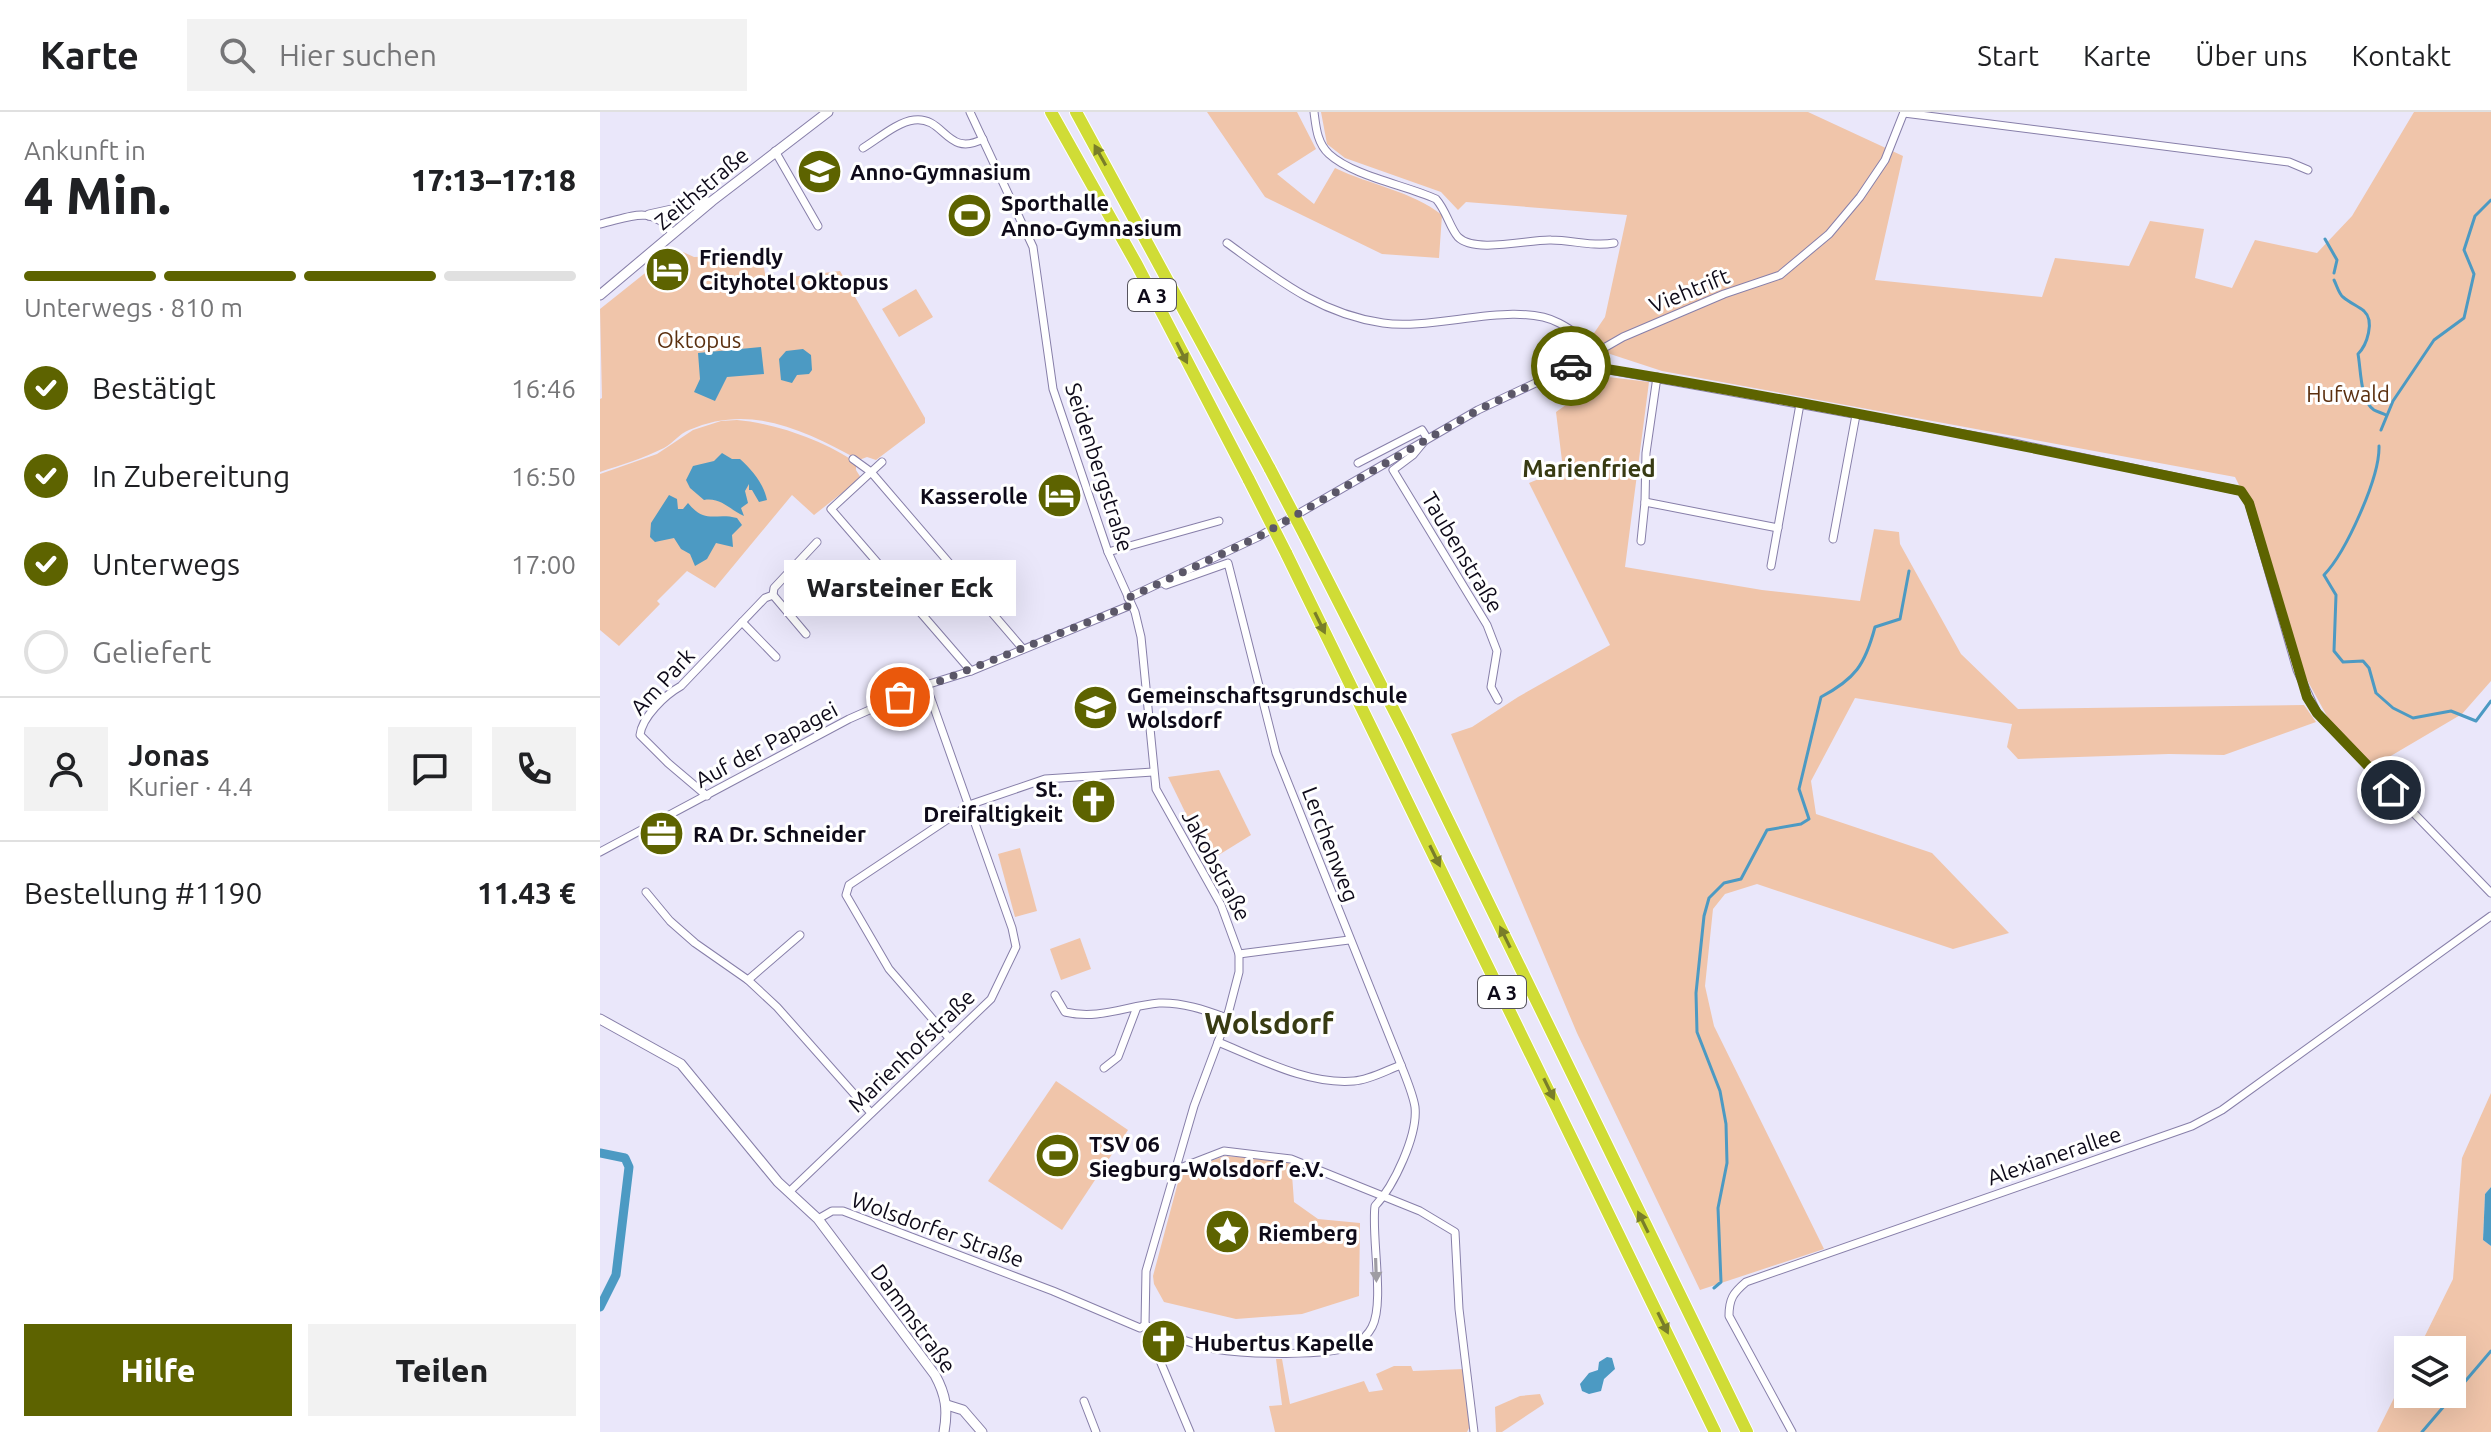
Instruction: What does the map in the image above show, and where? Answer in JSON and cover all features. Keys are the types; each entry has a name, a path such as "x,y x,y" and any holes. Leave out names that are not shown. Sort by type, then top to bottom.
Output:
{"highway":[{"name":"A 3","path":"1051,112 1137,265 1286,553 1715,1432"},
{"name":"A 3","path":"1076,112 1270,469 1407,736 1747,1432"}],"street":[{"name":"Zeithstraße","path":"600,295 712,201 828,112"},
{"name":"Seidenbergstraße","path":"970,112 1033,247 1053,389 1108,552 1130,601"},
{"path":"1314,112 1317,134 1327,152 1344,164 1436,199 1445,209 1458,236 1468,242 1514,245 1549,240 1598,246 1614,243"},
{"path":"1904,113 2289,162 2308,170"},
{"name":"Viehtrift","path":"1258,537 1478,410 1576,364 1623,337 1780,275 1829,234 1860,197 1885,160 1904,113"},
{"path":"863,148 915,120 929,122 959,144 969,146 983,139"},
{"path":"775,151 818,226"},
{"path":"600,224 712,201"},
{"path":"649,215 662,220 673,234"},
{"path":"1227,243 1318,305 1345,315 1384,324 1408,325 1517,314 1557,321 1598,352"},
{"path":"1576,364 2014,443 2241,491 2249,503 2297,670 2317,713 2491,893"},
{"path":"1641,541 1646,453 1657,377"},
{"path":"1771,566 1800,404"},
{"path":"1833,539 1856,415"},
{"name":"Viehtrift","path":"1358,463 1422,430 1427,438"},
{"name":"Taubenstraße","path":"1427,438 1413,455 1393,470 1487,625 1497,651 1491,687 1498,700"},
{"path":"853,459 871,472 1023,649"},
{"path":"882,462 831,509 971,671"},
{"path":"1645,502 1778,528"},
{"path":"1108,552 1219,521"},
{"name":"Auf der Papagei","path":"600,852 842,723 926,685 971,671 1023,649 1130,601 1258,537"},
{"name":"Am Park","path":"707,796 640,735 642,723 765,598 773,595 774,588 817,542"},
{"name":"Lerchenweg","path":"1163,583 1166,585 1228,563 1276,753 1401,1065 1415,1108 1412,1133 1384,1196"},
{"path":"773,595 806,634"},
{"name":"Jakobstraße","path":"1130,601 1141,637 1156,789 1221,905 1239,954 1239,972 1227,1018 1194,1106 1146,1271 1145,1325"},
{"path":"742,622 776,657"},
{"name":"Marienhofstraße","path":"789,1192 991,999 1016,947 926,685"},
{"path":"949,1038 889,969 845,892 849,885 969,805 1045,779 1153,772"},
{"path":"646,892 670,921 695,943 748,980 777,1007 871,1113"},
{"name":"Alexianerallee","path":"1792,1432 1729,1316 1729,1302 1734,1292 1746,1282 2192,1126 2222,1110 2491,916"},
{"path":"748,980 800,935"},
{"path":"1239,954 1349,940"},
{"path":"1055,995 1065,1012 1084,1016 1161,1003 1198,1008 1227,1018"},
{"path":"1104,1068 1118,1057 1137,1007"},
{"name":"Wolsdorfer Straße","path":"600,1019 677,1060 733,1130 818,1219 832,1211 843,1211 1053,1291 1140,1328 1145,1325"},
{"path":"1218,1042 1326,1081 1357,1081 1401,1065"},
{"path":"1175,1170 1224,1151 1291,1159 1420,1211 1455,1232 1459,1309 1474,1432"},
{"path":"1145,1325 1176,1339 1216,1349 1282,1353 1355,1345 1371,1328 1375,1318 1373,1219 1375,1206 1384,1196"},
{"name":"Dammstraße","path":"818,1219 935,1375 944,1390 947,1405 963,1410 982,1432"},
{"path":"1145,1325 1190,1432"},
{"path":"1084,1401 1096,1432"},
{"path":"944,1432 947,1405"}],"green space":[{"path":"1207,112 1297,112 1316,149 1277,174 1314,204 1335,168 1418,200 1442,215 1439,258 1382,254 1265,197"},
{"name":"Hufwald","path":"1321,112 1808,112 1903,156 1875,280 2042,297 2055,258 2129,266 2150,221 2204,229 2195,278 2232,288 2255,240 2317,253 2352,216 2414,112 2491,112 2491,681 2462,714 2372,767 2333,727 2301,669 2250,507 2235,477 1662,371 1604,352 1592,336 1605,317 1627,215 1466,202 1458,210 1441,192 1345,158 1327,144"},
{"name":"Oktopus","path":"683,252 694,257 762,255 766,280 840,271 925,418 925,423 876,460 867,457 859,460 818,439 776,424 734,419 712,422 685,432 656,452 600,472 600,309 669,254"},
{"path":"916,289 933,317 899,337 882,309"},
{"path":"1584,374 1649,382 1625,567 1762,590 1860,601 1874,529 1899,532 1900,544 1961,654 2018,709 2304,705 2316,722 2224,755 2018,759 2007,747 2012,724 1855,698 1811,781 1816,814 1932,853 2009,933 1953,949 1757,884 1725,894 1713,909 1705,986 1714,1026 1824,1249 1700,1290 1577,1033 1451,734 1472,727 1610,645 1529,483 1563,469 1556,412 1584,392"},
{"path":"737,420 783,429 830,447 856,463 861,478 814,515 792,495 715,588 687,571 619,646 600,630 600,474 657,454 693,430 721,421"},
{"path":"1219,770 1251,835 1209,861 1168,777"},
{"path":"1020,848 1037,911 1015,917 998,854"},
{"path":"1080,938 1091,969 1061,980 1050,949"},
{"name":"TSV 06 Siegburg-Wolsdorf e.V.","path":"1056,1081 1128,1130 1062,1230 988,1181"},
{"path":"2491,1093 2491,1187 2485,1194 2483,1240 2491,1246 2491,1432 2377,1432 2394,1398 2394,1408 2466,1408 2466,1336 2425,1336 2453,1279 2462,1158"},
{"path":"1225,1156 1291,1161 1294,1202 1318,1219 1360,1223 1359,1296 1302,1314 1236,1319 1164,1302 1153,1276 1181,1171"},
{"path":"1276,1359 1282,1359 1290,1404 1364,1381 1369,1392 1383,1390 1376,1374 1394,1366 1411,1366 1413,1371 1464,1369 1470,1426 1467,1432 1275,1432 1269,1406 1282,1405"},
{"path":"1540,1394 1544,1404 1502,1432 1496,1432 1495,1407 1520,1396"}],"water":[{"path":"761,347 764,374 727,377 715,401 694,392 700,379 698,353"},
{"path":"803,349 811,355 812,370 809,374 797,375 792,383 781,380 779,359 786,351"},
{"path":"722,453 732,459 740,459 763,488 767,500 759,502 749,490 749,484 745,491 748,503 741,508 744,516 720,502 704,500 686,480 693,466 714,461"},
{"path":"669,495 677,499 678,509 683,509 688,503 706,516 737,518 742,525 732,535 733,547 716,543 707,559 695,566 690,554 681,549 674,538 655,542 650,537 651,523"},
{"path":"2491,1187 2491,1246 2483,1240 2485,1194"},
{"path":"1607,1357 1612,1358 1615,1369 1604,1379 1601,1391 1589,1394 1582,1391 1580,1384 1589,1373 1598,1370 1599,1362"}],"waterway":[{"path":"2381,430 2393,401 2434,340 2464,318 2474,274 2464,250 2475,216 2491,200"},
{"path":"2325,239 2337,260 2334,273"},
{"path":"2334,280 2342,296 2367,315 2368,333 2358,354 2362,384 2369,406 2386,415"},
{"path":"2379,446 2374,476 2360,514 2342,550 2324,575 2336,595 2334,651 2343,662 2363,661 2369,668 2376,693 2393,708 2413,718 2451,711 2476,721 2491,701"},
{"path":"1714,1288 1721,1282 1718,1208 1727,1163 1726,1124 1720,1091 1697,1032 1696,993 1704,916 1709,898 1724,883 1741,879 1767,830 1801,824 1809,819 1799,789 1821,697 1857,670 1875,627 1900,619 1909,571"},
{"path":"600,1153 625,1158 629,1167 616,1275 600,1307"},
{"path":"2422,1432 2491,1351"}],"way so far":[{"path":"900,697 1131,605 1128,598 1258,537 1478,410 1571,366"}],"place":[{"name":"Anno-Gymnasium","path":"819,171"},
{"name":"Sporthalle Anno-Gymnasium","path":"970,215"},
{"name":"Friendly Cityhotel Oktopus","path":"668,269"},
{"name":"Kasserolle","path":"1059,495"},
{"name":"Warsteiner Eck","path":"900,697"},
{"name":"Gemeinschaftsgrundschule Wolsdorf","path":"1096,707"},
{"name":"St. Dreifaltigkeit","path":"1094,801"},
{"name":"RA Dr. Schneider","path":"662,833"},
{"name":"TSV 06 Siegburg-Wolsdorf e.V.","path":"1058,1156"},
{"name":"Riemberg","path":"1227,1232"},
{"name":"Hubertus Kapelle","path":"1163,1342"}],"district":[{"name":"Marienfried","path":"1589,468"},
{"name":"Wolsdorf","path":"1269,1023"}],"route":[{"path":"1571,366 1576,364 1657,377 1992,439 2241,491 2249,503 2307,697 2336,735 2391,790"}]}
